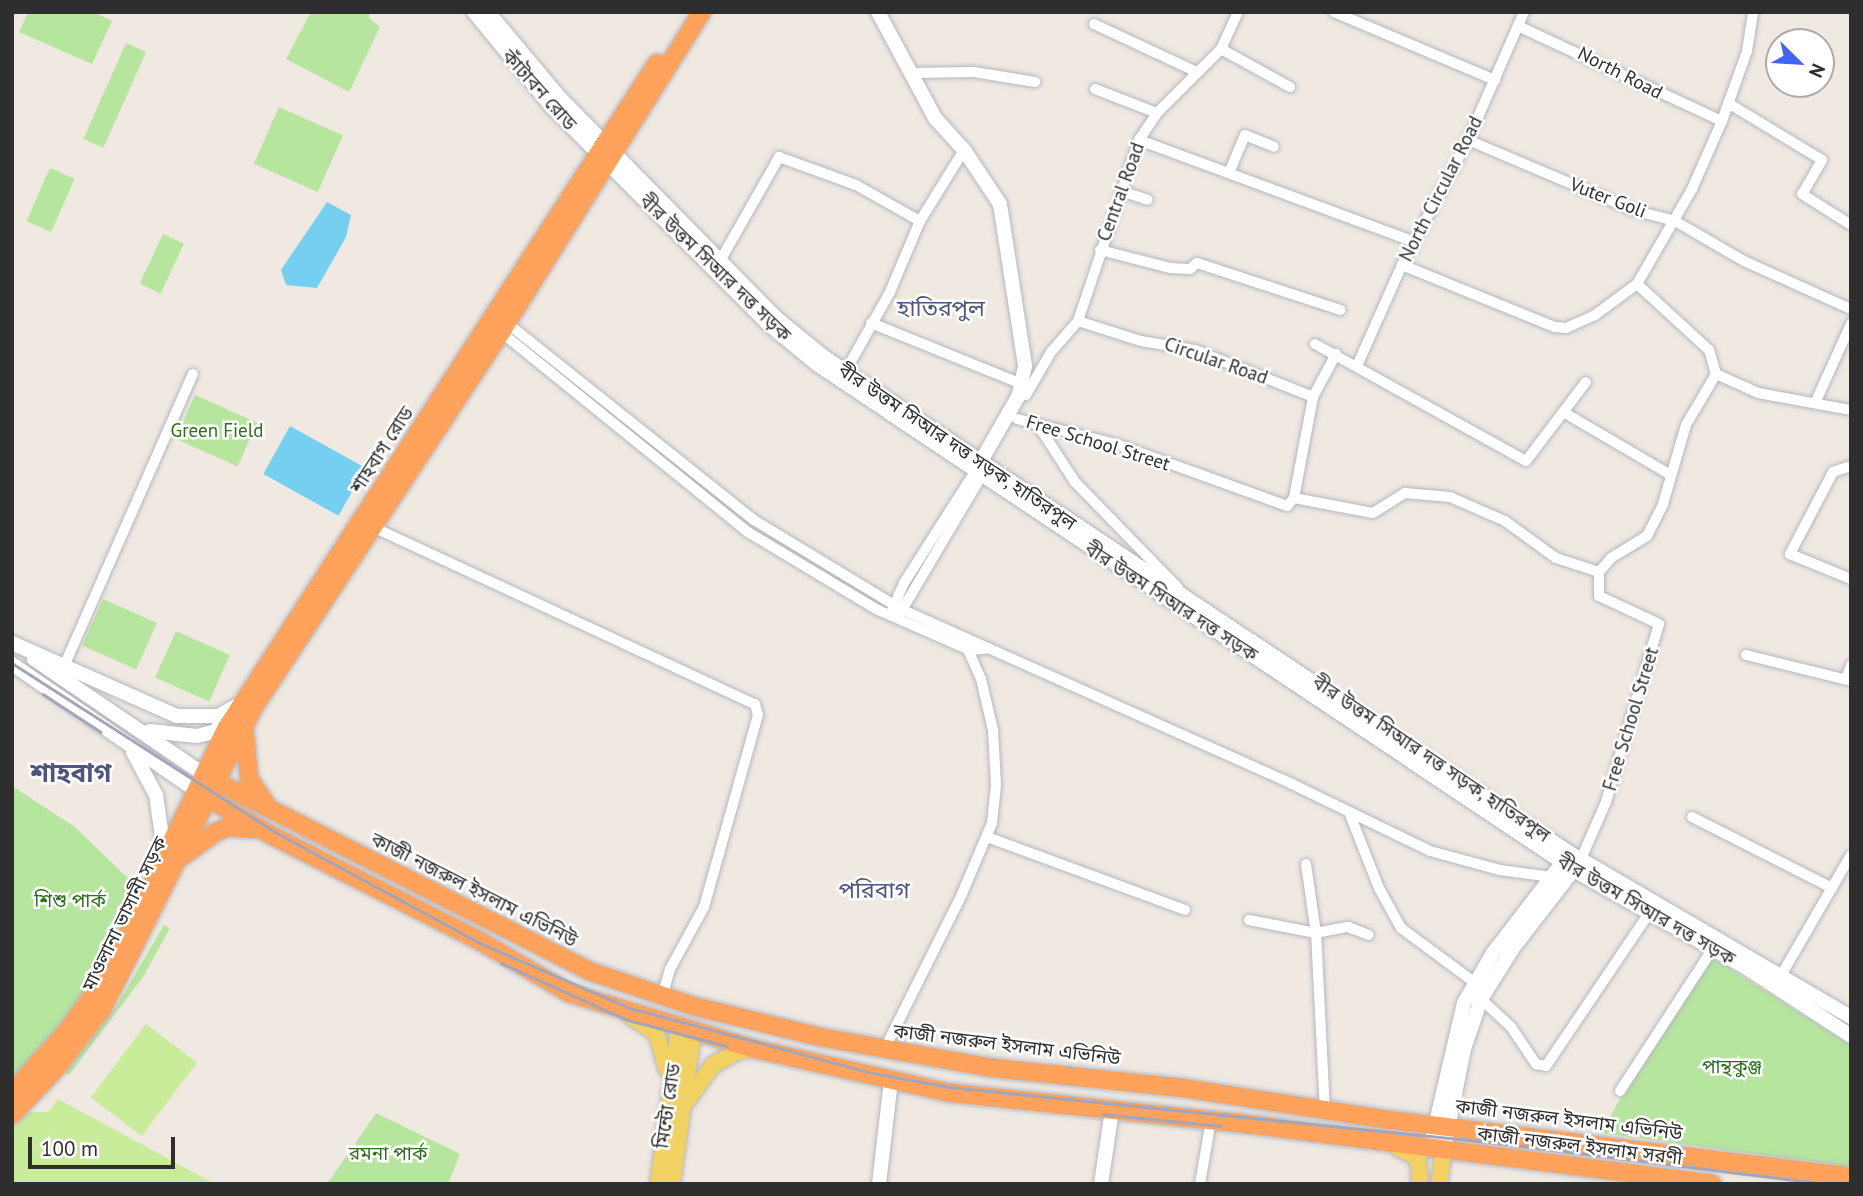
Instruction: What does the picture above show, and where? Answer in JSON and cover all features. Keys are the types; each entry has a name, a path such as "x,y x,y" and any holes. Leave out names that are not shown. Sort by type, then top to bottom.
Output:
{"highway":[{"path":"606,153 688,12"},
{"path":"606,153 702,12"},
{"name":"শাহবাগ রোড","path":"247,706 375,527 504,328 606,153"},
{"name":"শাহবাগ রোড","path":"206,786 247,706 606,153"},
{"path":"247,706 243,747 245,765 255,792 279,817"},
{"path":"206,786 271,835 480,941 569,993 629,1014 755,1049 951,1093 1211,1120 1371,1142 1436,1156"},
{"name":"কাজী নজরুল ইসলাম এভিনিউ","path":"206,786 279,817 564,960 693,1006 883,1051 1851,1177"},
{"name":"মাওলানা ভাসানী সড়ক","path":"12,1092 88,1004 163,873 206,786"},
{"path":"163,873 197,842 216,832 241,827 271,835"},
{"name":"মাওলানা ভাসানী সড়ক","path":"12,1115 97,1017 126,969 163,873"},
{"path":"686,1030 693,1006"},
{"name":"কাজী নজরুল ইসলাম সরণী","path":"1436,1156 1712,1184"}],"main road":[{"name":"কাঁটাবন রোড","path":"474,12 552,107 606,153"},
{"name":"কাঁটাবন রোড","path":"488,12 606,153"},
{"path":"878,12 935,118 964,150 1000,204 1005,225 1027,365 1017,419 981,470"},
{"name":"বীর উত্তম সিআর দত্ত সড়ক, হাতিরপুল","path":"606,153 720,261 795,340 845,372 981,470 1188,599 1572,861"},
{"name":"বীর উত্তম সিআর দত্ত সড়ক","path":"606,153 795,340 981,470 1380,737 1572,861 1648,915 1851,1017"},
{"path":"981,470 1024,390"},
{"path":"12,644 65,664 177,716 218,716 247,706"},
{"path":"12,644 133,723 156,734 197,736 228,721 247,706"},
{"path":"12,664 123,741 206,786"},
{"path":"133,723 206,786"},
{"path":"123,741 141,762 156,795 162,836 163,873"},
{"name":"বীর উত্তম সিআর দত্ত সড়ক","path":"1572,861 1779,981 1851,1035"},
{"path":"1425,1184 1436,1156 1457,1021 1474,982 1552,877 1572,861"},
{"path":"1441,1125 1468,1034 1482,999 1513,947 1572,861"},
{"path":"629,1014 652,1028 665,1050 671,1120"},
{"name":"মিন্টো রোড","path":"658,1184 686,1030"},
{"path":"671,1120 702,1074 723,1058 755,1049"},
{"path":"879,1184 891,1081"},
{"path":"1101,1184 1112,1110"},
{"name":"মিন্টো রোড","path":"671,1120 673,1184"},
{"path":"1371,1142 1416,1153 1421,1162 1420,1184"},
{"path":"1436,1156 1439,1184"}],"street":[{"name":"Central Road","path":"1024,390 1051,352 1078,321 1139,140 1157,113 1221,49 1238,12"},
{"path":"1334,12 1495,80"},
{"name":"North Circular Road","path":"1357,366 1402,265 1468,141 1524,12"},
{"path":"1402,265 1555,327 1566,328 1595,315 1637,284 1675,221 1728,103 1747,51 1753,12"},
{"path":"1094,24 1196,72"},
{"name":"North Road","path":"1518,26 1721,121"},
{"path":"1221,49 1290,87"},
{"path":"911,73 974,72 1035,82"},
{"path":"1095,89 1157,113"},
{"path":"1728,103 1822,160 1802,194 1851,225"},
{"path":"1228,173 1245,135 1274,147"},
{"path":"1139,140 1415,242"},
{"name":"Vuter Goli","path":"1468,141 1633,209 1675,221 1745,261 1851,309"},
{"path":"845,372 872,323 920,221 964,150"},
{"path":"720,261 779,157 856,185 920,221"},
{"path":"1121,191 1148,200"},
{"path":"1100,250 1170,268 1190,269 1197,262 1341,310"},
{"path":"1599,572 1611,558 1647,536 1663,504 1669,474 1686,425 1716,374 1709,350 1637,284"},
{"name":"Circular Road","path":"1078,321 1141,341 1184,346 1313,397"},
{"path":"872,323 1024,390"},
{"path":"1716,374 1758,393 1808,405 1816,401 1851,324"},
{"path":"504,328 601,398 736,506 896,612 959,635 1449,859 1552,877"},
{"path":"504,328 594,407 729,516 896,612 969,650 985,649"},
{"path":"1315,344 1526,461 1586,382"},
{"name":"Central Road","path":"1027,365 1051,352"},
{"path":"1294,498 1313,397 1336,354"},
{"path":"65,664 193,374"},
{"path":"594,407 601,398"},
{"path":"1816,401 1851,410"},
{"path":"1565,413 1669,474"},
{"name":"Free School Street","path":"1017,419 1116,444 1281,505 1287,506 1294,498 1373,513 1405,493 1439,494 1505,521 1556,558 1599,572 1599,596 1659,624 1606,802 1572,861"},
{"path":"1038,425 1075,482 1188,599"},
{"path":"1851,466 1833,472 1790,554 1851,579"},
{"path":"896,612 981,470"},
{"path":"729,516 736,506"},
{"path":"375,527 755,704 758,715 704,907 670,969 662,997"},
{"path":"883,1051 987,837 995,807 996,758 988,706 969,650 959,635"},
{"path":"1746,655 1849,680 1851,664"},
{"path":"1349,812 1379,888 1401,928 1474,982"},
{"path":"1692,817 1832,888"},
{"path":"987,837 1185,910"},
{"path":"1779,981 1851,855"},
{"path":"1306,864 1316,933 1325,1110"},
{"path":"1482,999 1511,1027 1536,1064 1546,1066 1648,915"},
{"path":"1249,920 1316,933 1348,927 1369,935"},
{"path":"1620,1091 1713,950"},
{"path":"1200,1184 1211,1120"}],"green space":[{"path":"28,12 93,12 112,21 92,64 19,32"},
{"path":"311,12 370,12 369,18 380,27 349,92 286,59"},
{"path":"126,43 146,52 103,148 83,139"},
{"path":"279,107 343,135 318,192 254,164"},
{"path":"50,168 75,179 51,232 26,221"},
{"path":"163,234 184,244 161,294 140,284"},
{"name":"Green Field","path":"195,395 257,423 238,467 175,439"},
{"path":"103,599 157,623 136,670 82,646"},
{"path":"176,631 230,655 209,702 155,678"},
{"name":"শিশু পার্ক","path":"12,786 75,827 137,887 94,979 58,1032 12,1082"},
{"path":"164,925 170,928 143,977 69,1075 65,1072 116,1007"},
{"name":"পান্থকুঞ্জ","path":"1708,955 1851,1045 1851,1167 1601,1133 1694,967"},
{"path":"146,1024 197,1063 142,1136 91,1097"},
{"path":"58,1099 215,1184 12,1184 12,1129 29,1112 48,1112"},
{"name":"রমনা পার্ক","path":"376,1113 460,1154 448,1184 322,1184 330,1180"}],"water":[{"path":"327,202 351,215 346,237 317,288 286,285 281,270"},
{"path":"290,426 365,468 339,516 263,474"}],"railway":[{"path":"12,663 275,832 482,944 630,1008 873,1073 949,1087 1489,1142 1828,1184"},
{"path":"43,694 101,732"},
{"path":"501,963 628,1020 727,1046"},
{"path":"1102,1114 1220,1126"}],"district":[{"name":"হাতিরপুল","path":"941,308"},
{"name":"শাহবাগ","path":"71,773"},
{"name":"পরিবাগ","path":"874,890"}]}
